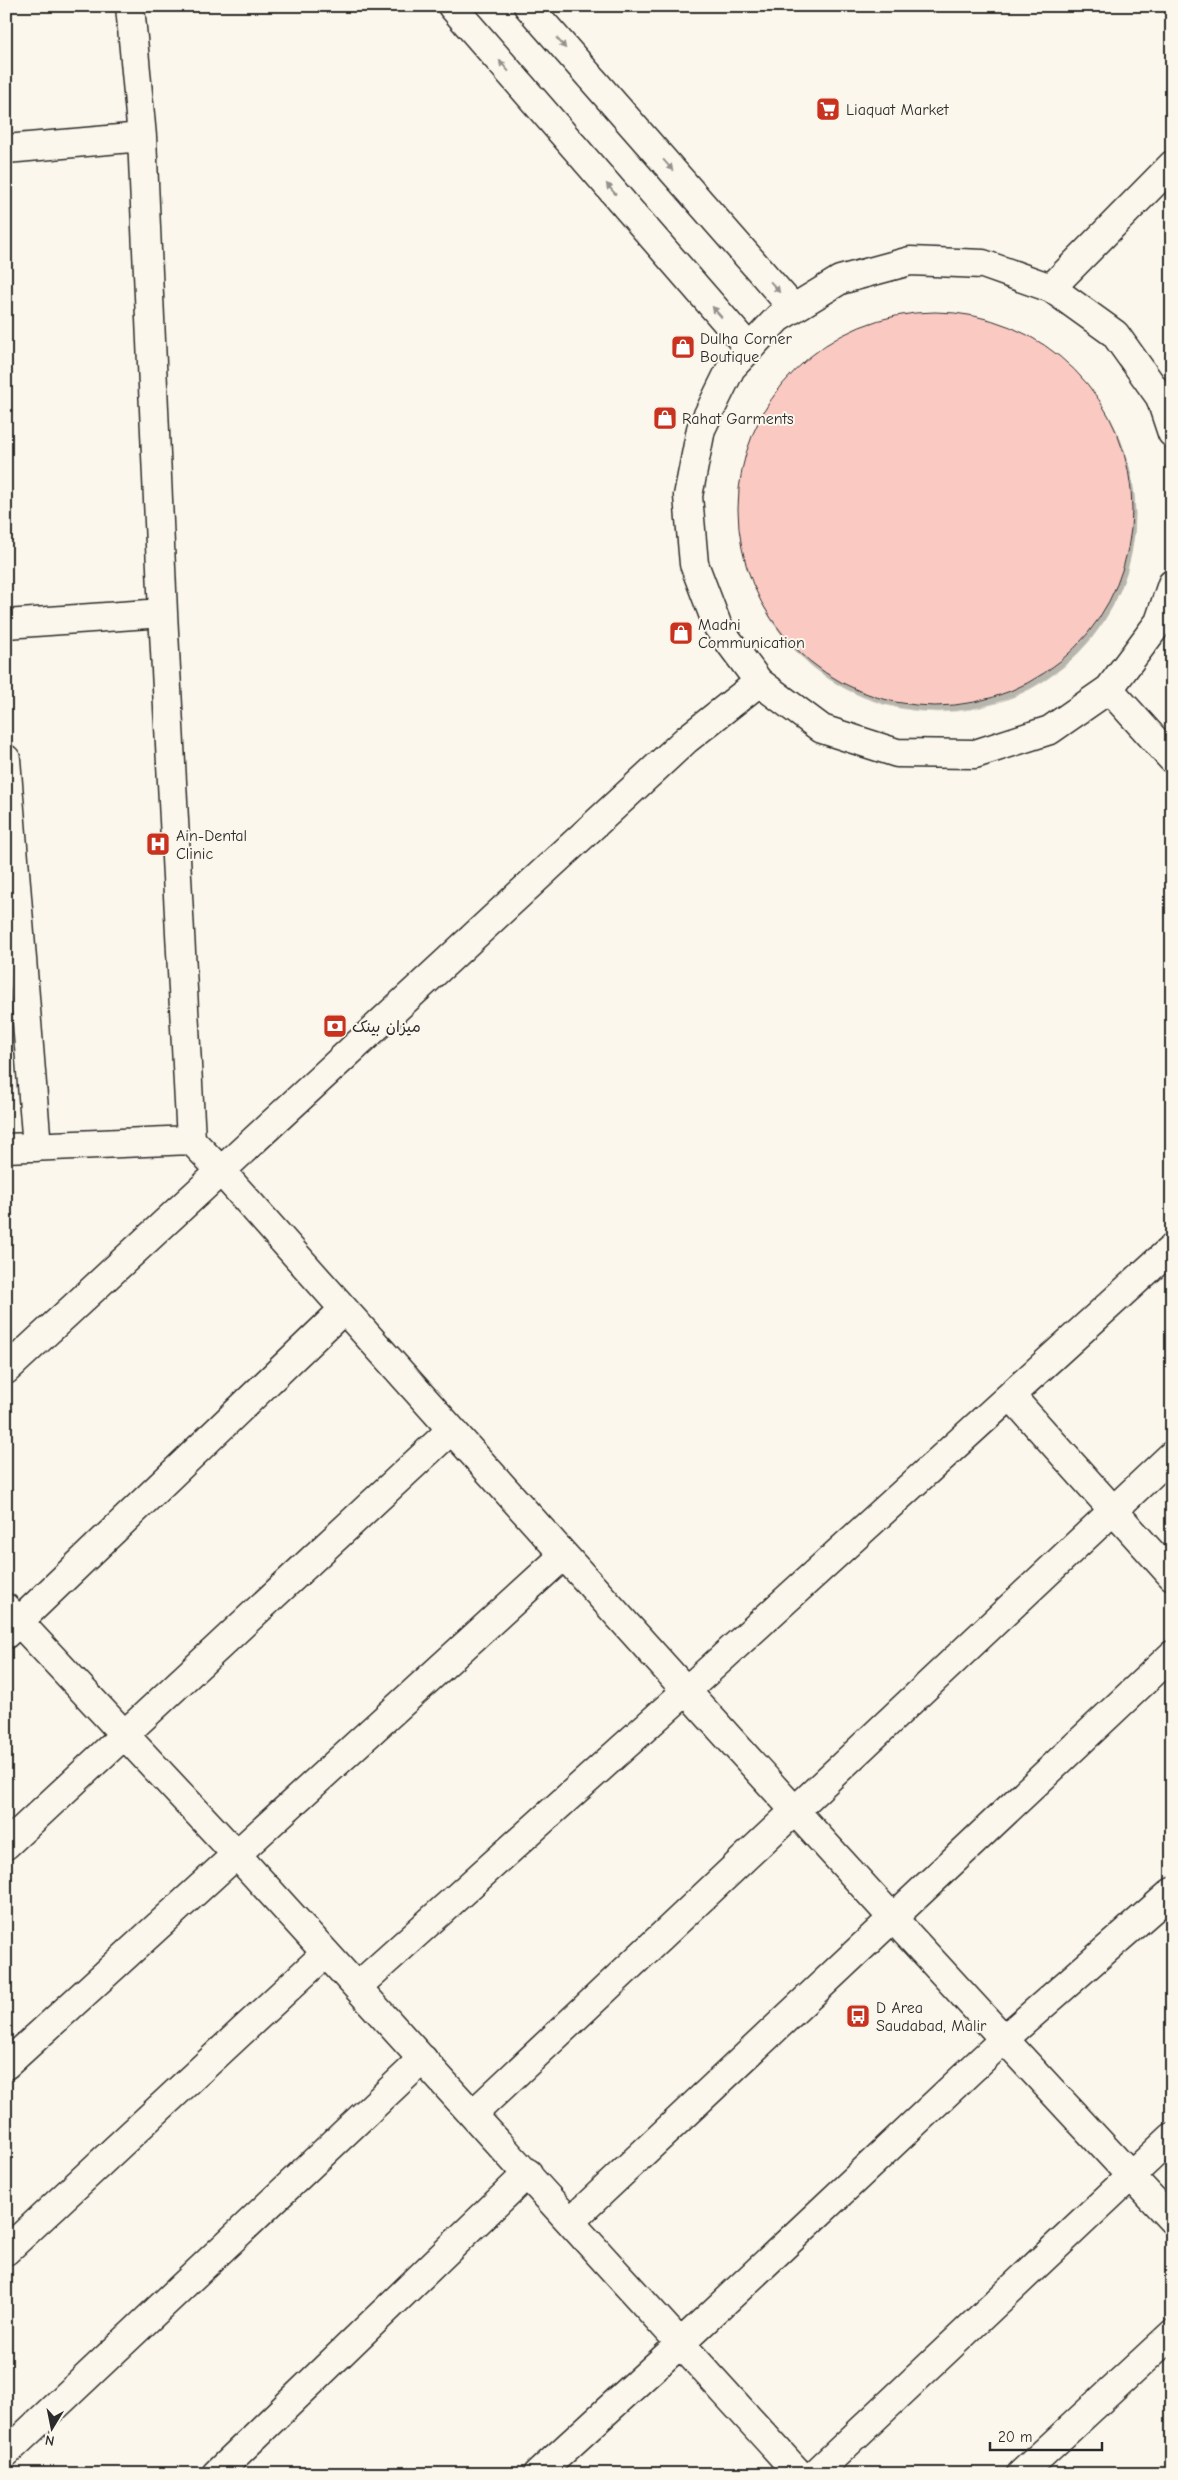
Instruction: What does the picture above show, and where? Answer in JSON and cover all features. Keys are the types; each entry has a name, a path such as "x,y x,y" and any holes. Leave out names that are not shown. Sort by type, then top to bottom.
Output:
{"street":[{"path":"130,6 142,137 163,613 190,1140 221,1171 563,1556 892,1918 1003,2040 1172,2220"},
{"path":"452,6 749,348"},
{"path":"528,6 793,308"},
{"path":"6,149 142,137"},
{"path":"1051,288 1172,165"},
{"path":"1172,433 1160,397 1114,334 1051,288 982,264 910,262 840,280 778,318 749,348 731,368 701,429 688,496 694,564 718,627 759,682 822,729 897,753 975,754 1050,730 1109,688 1159,622 1172,584"},
{"path":"6,624 163,613"},
{"path":"6,1370 687,739 759,682"},
{"path":"1109,688 1172,759"},
{"path":"6,758 37,1147"},
{"path":"6,1148 190,1140"},
{"path":"357,1987 686,1691 1172,1248"},
{"path":"344,1309 10,1621 124,1734 236,1854 682,2342 799,2474"},
{"path":"1011,1396 1172,1576"},
{"path":"6,1845 450,1430"},
{"path":"472,2114 1172,1454"},
{"path":"6,2065 563,1556"},
{"path":"571,2221 1172,1655"},
{"path":"538,2474 682,2342 1003,2040 1172,1892"},
{"path":"6,2252 326,1953"},
{"path":"6,2453 423,2060"},
{"path":"815,2474 1172,2137"},
{"path":"216,2474 528,2173"},
{"path":"1021,2474 1172,2334"}],"building":[{"path":"916,312 954,312 992,320 1028,335 1045,345 1075,369 1099,399 1117,433 1129,470 1132,509 1129,548 1117,585 1099,619 1075,649 1045,673 1028,683 992,698 954,706 916,706 878,698 842,683 810,662 782,634 761,602 746,566 738,528 738,490 746,452 761,416 782,384 810,356 842,335 878,320"}],"place":[{"name":"Liaquat Market","path":"828,109"},
{"name":"Dulha Corner Boutique","path":"683,347"},
{"name":"Rahat Garments","path":"665,418"},
{"name":"Madni Communication","path":"681,633"},
{"name":"Ain-Dental Clinic","path":"158,844"},
{"name":"میزان بینک","path":"335,1026"},
{"name":"D Area Saudabad, Malir","path":"858,2016"}]}
